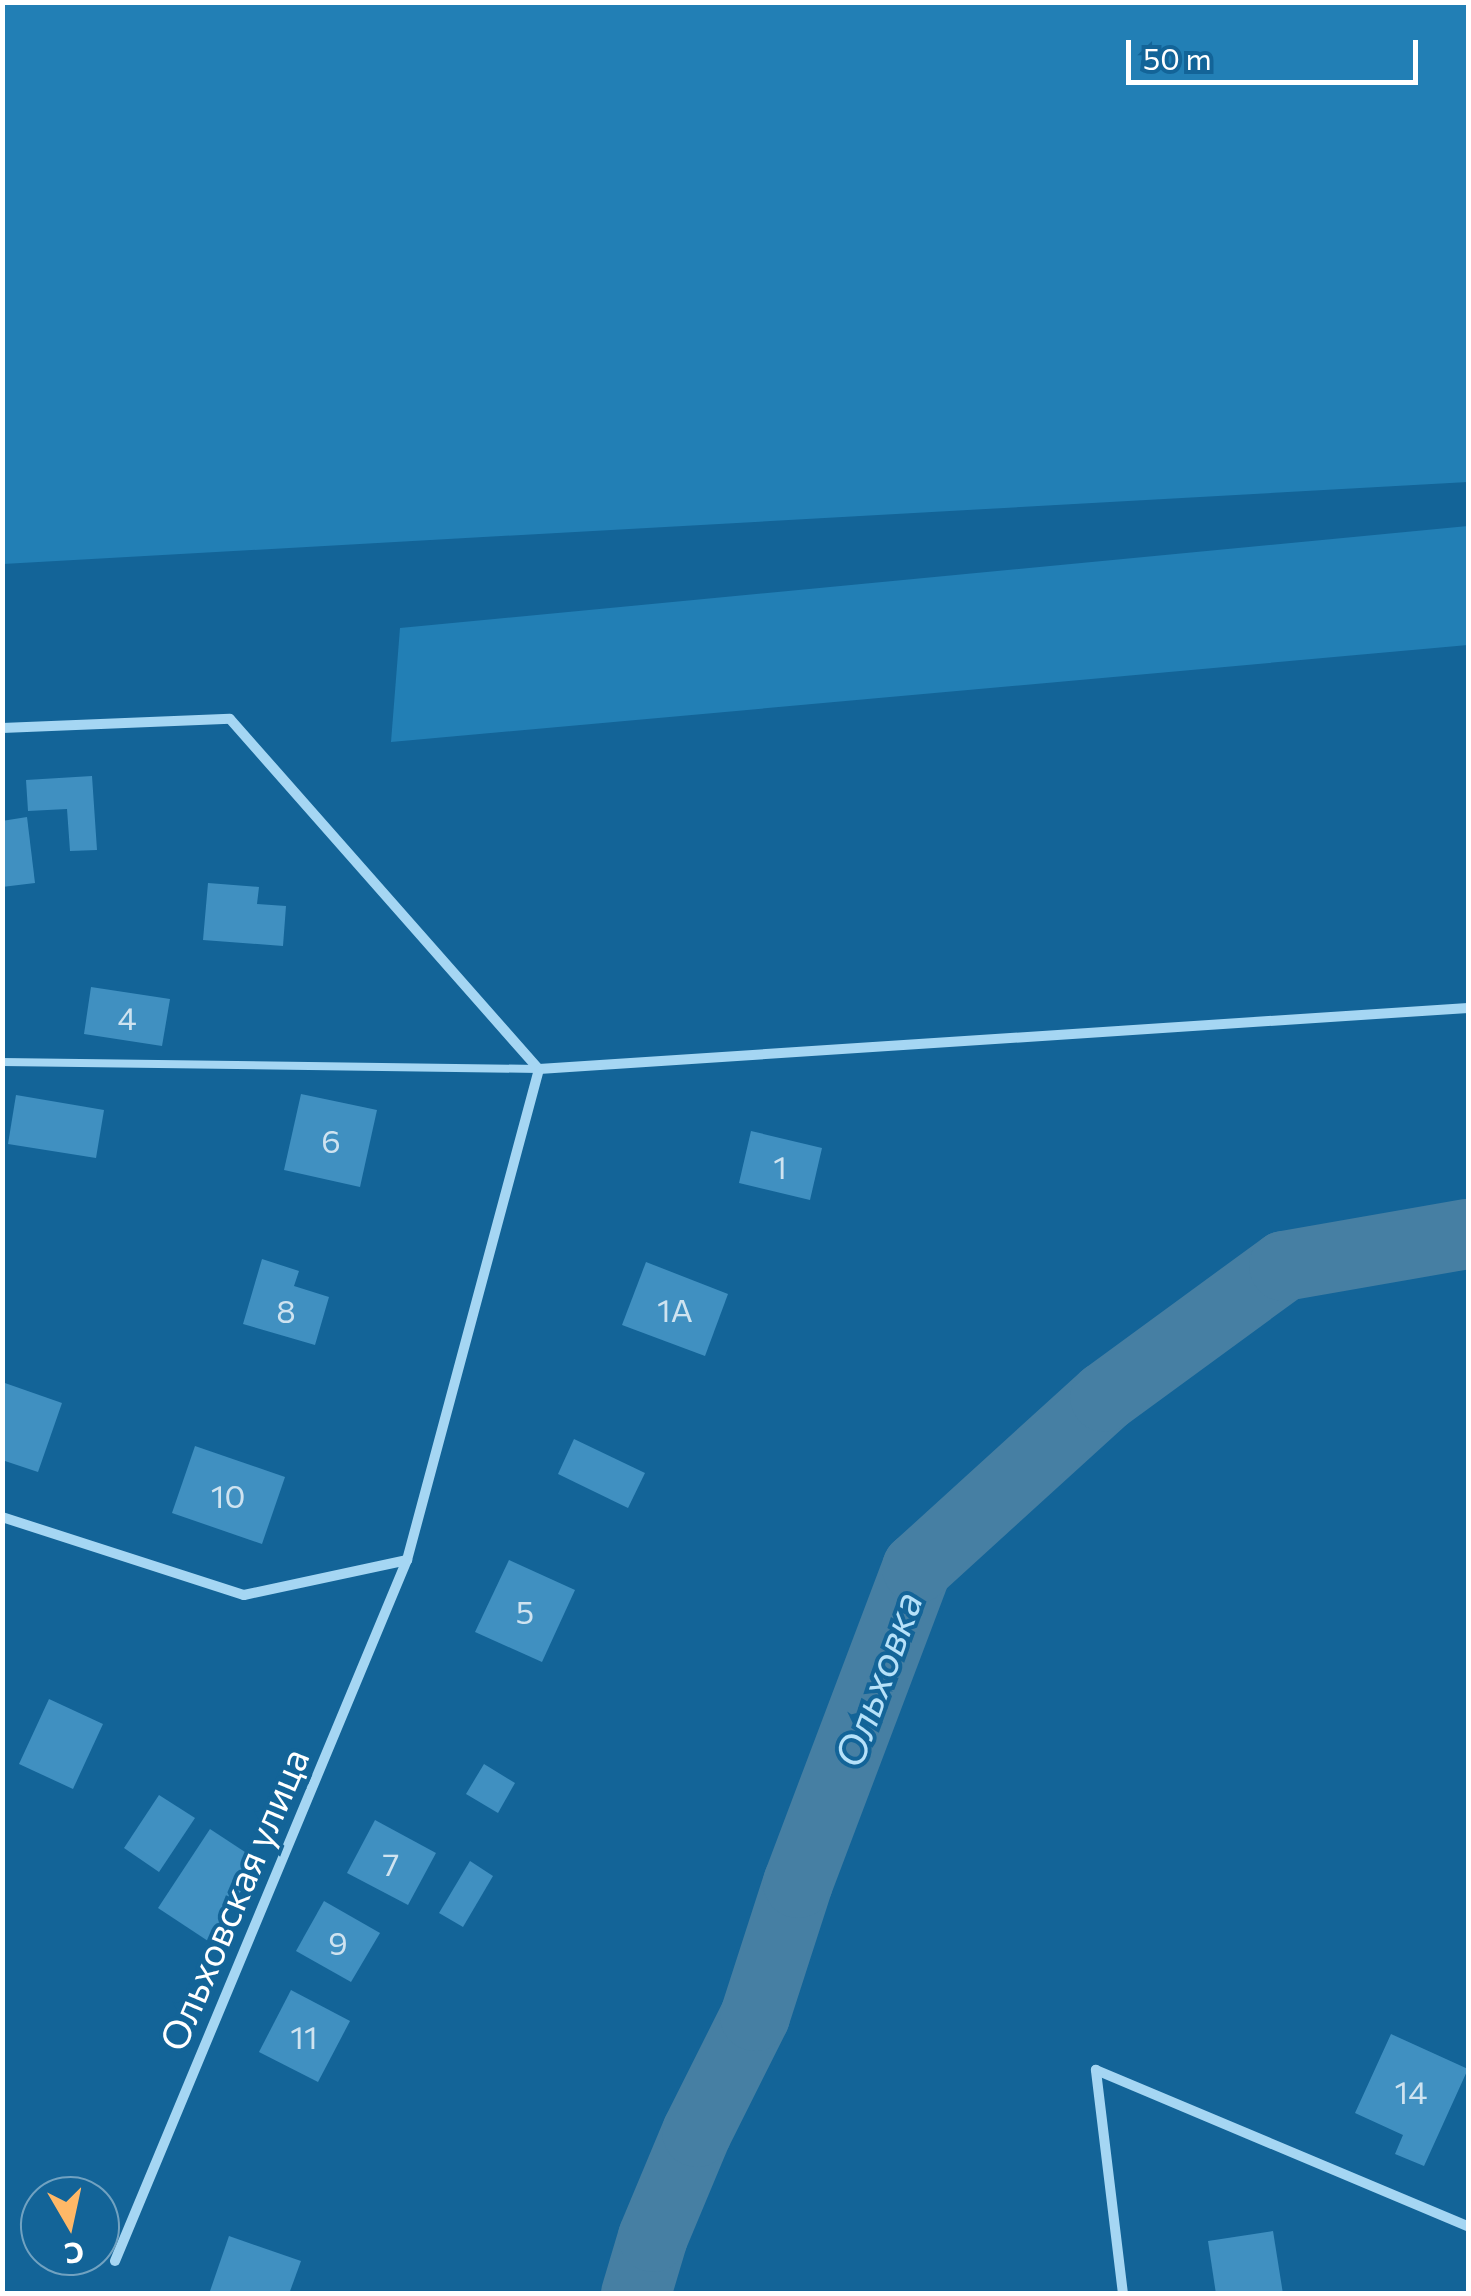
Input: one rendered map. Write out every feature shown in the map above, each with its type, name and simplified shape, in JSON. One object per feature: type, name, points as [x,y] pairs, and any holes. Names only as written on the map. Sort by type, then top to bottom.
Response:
[{"type":"street","points":[[2,728],[230,719],[539,1069],[1468,1008]]},
{"type":"street","name":"Ольховская улица","points":[[120,2249],[407,1560],[539,1069]]},
{"type":"street","points":[[2,1517],[244,1595],[407,1560]]},
{"type":"street","points":[[1123,2294],[1096,2070],[1468,2226]]},
{"type":"lane","points":[[2,1062],[539,1069]]},
{"type":"shaded area","points":[[3,2],[1468,3],[1468,482],[3,564]]},
{"type":"shaded area","points":[[1468,526],[1468,645],[391,742],[400,628]]},
{"type":"building","points":[[92,776],[97,850],[70,851],[67,809],[28,811],[26,780]]},
{"type":"building","points":[[27,817],[35,883],[2,887],[2,821]]},
{"type":"building","points":[[208,883],[259,887],[257,904],[286,906],[283,946],[203,940]]},
{"type":"building","points":[[91,987],[170,999],[162,1046],[84,1034]]},
{"type":"building","points":[[301,1094],[377,1110],[360,1187],[284,1170]]},
{"type":"building","points":[[16,1095],[104,1110],[96,1158],[8,1144]]},
{"type":"building","points":[[751,1131],[822,1148],[810,1200],[739,1183]]},
{"type":"building","points":[[262,1259],[299,1271],[294,1286],[329,1297],[315,1345],[243,1324]]},
{"type":"building","points":[[646,1262],[728,1294],[705,1356],[622,1325]]},
{"type":"building","points":[[2,1382],[62,1403],[38,1472],[2,1460]]},
{"type":"building","points":[[574,1439],[645,1473],[628,1508],[558,1474]]},
{"type":"building","points":[[195,1446],[285,1477],[262,1544],[172,1513]]},
{"type":"building","points":[[509,1560],[575,1590],[542,1662],[475,1632]]},
{"type":"building","points":[[49,1699],[103,1724],[73,1789],[19,1764]]},
{"type":"building","points":[[484,1764],[515,1783],[498,1813],[466,1794]]},
{"type":"building","points":[[159,1795],[195,1818],[159,1872],[124,1848]]},
{"type":"building","points":[[375,1820],[436,1853],[408,1905],[347,1873]]},
{"type":"building","points":[[210,1829],[260,1862],[208,1941],[158,1908]]},
{"type":"building","points":[[470,1861],[493,1876],[463,1927],[439,1913]]},
{"type":"building","points":[[324,1901],[380,1933],[351,1982],[296,1951]]},
{"type":"building","points":[[291,1990],[350,2021],[318,2082],[259,2052]]},
{"type":"building","points":[[1391,2034],[1468,2069],[1424,2166],[1395,2154],[1403,2135],[1355,2113]]},
{"type":"building","points":[[1273,2231],[1283,2294],[1216,2294],[1208,2241]]},
{"type":"building","points":[[229,2236],[301,2261],[289,2294],[209,2294]]},
{"type":"waterway","name":"Ольховка","points":[[636,2294],[653,2237],[697,2132],[755,2016],[798,1883],[917,1568],[1105,1397],[1284,1266],[1468,1234]]}]
